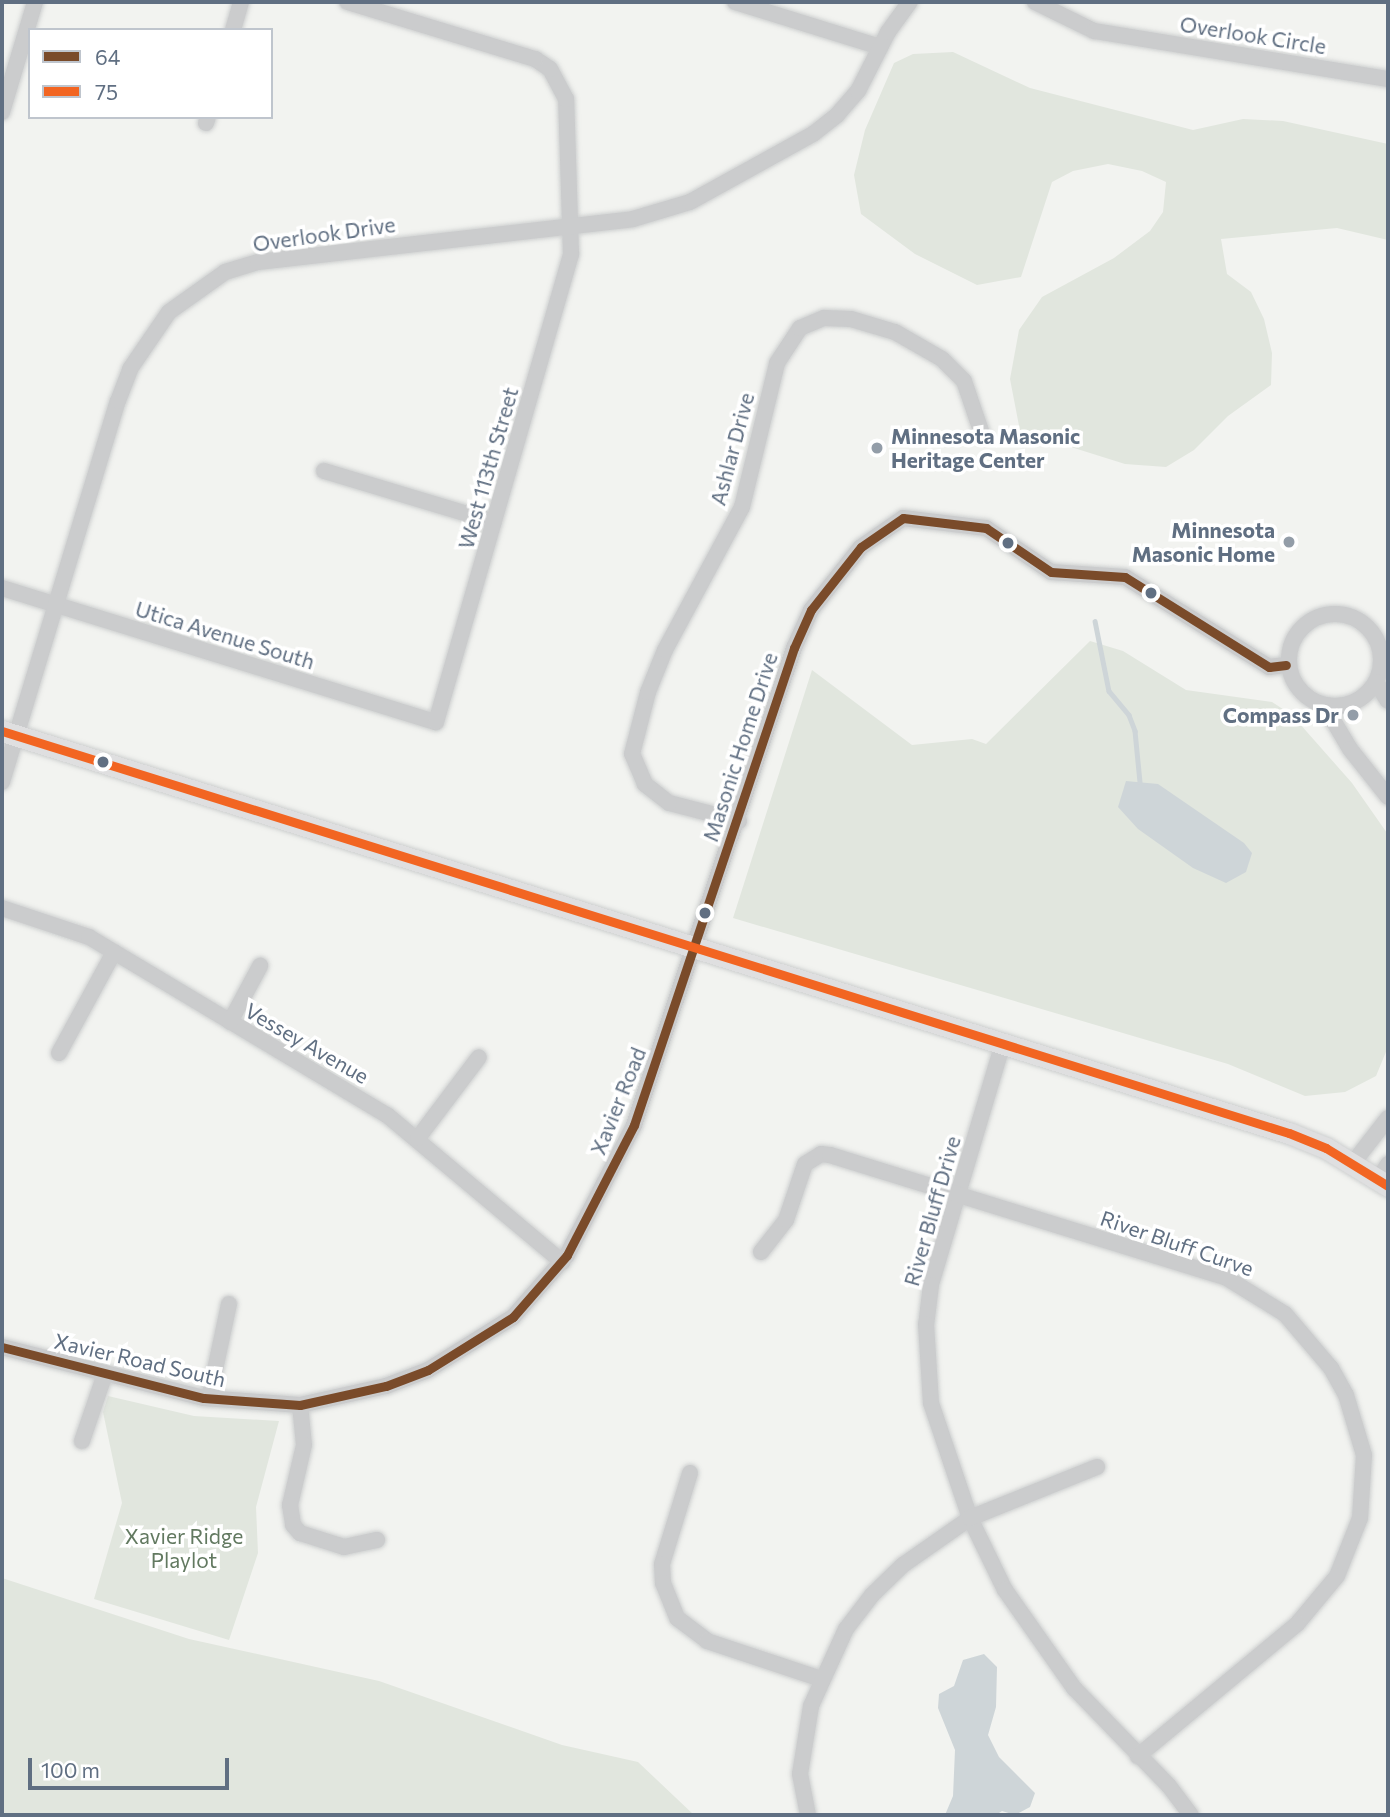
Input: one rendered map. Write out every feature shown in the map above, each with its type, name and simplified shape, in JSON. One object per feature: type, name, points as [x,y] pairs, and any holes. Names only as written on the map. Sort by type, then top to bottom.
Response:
[{"type":"street","points":[[2,112],[35,2]]},
{"type":"street","points":[[234,28],[241,2]]},
{"type":"street","name":"West 113th Street","points":[[347,2],[535,59],[550,69],[566,99],[573,226],[571,254],[436,722]]},
{"type":"street","points":[[735,2],[880,47]]},
{"type":"street","name":"Overlook Drive","points":[[2,782],[9,734],[57,605],[130,369],[169,312],[196,290],[225,272],[292,256],[573,226],[662,212],[741,176],[813,134],[837,115],[858,90],[880,47],[910,2]]},
{"type":"street","name":"Overlook Circle","points":[[1035,2],[1094,31],[1388,79]]},
{"type":"street","name":"Ashlar Drive","points":[[739,821],[669,803],[645,785],[632,754],[648,692],[665,650],[742,507],[777,363],[800,328],[824,318],[851,319],[895,332],[942,359],[964,381],[982,434]]},
{"type":"street","points":[[324,471],[494,522]]},
{"type":"street","name":"Masonic Home Drive","points":[[694,946],[739,821],[785,674],[811,610],[861,547],[903,518],[986,528],[1051,572],[1125,577],[1269,667],[1286,665]]},
{"type":"street","name":"Utica Avenue South","points":[[2,588],[436,722]]},
{"type":"street","points":[[1327,615],[1350,616],[1376,638],[1381,658],[1376,682],[1362,698],[1342,706],[1324,705],[1305,695],[1286,665],[1296,637],[1311,621],[1327,615]]},
{"type":"street","points":[[1376,682],[1388,701]]},
{"type":"street","points":[[1324,705],[1350,749],[1388,797]]},
{"type":"street","points":[[9,734],[1289,1133],[1385,1176]]},
{"type":"street","name":"Vessey Avenue","points":[[2,908],[89,937],[387,1115],[418,1138],[562,1262]]},
{"type":"street","name":"Xavier Road","points":[[562,1262],[634,1125],[694,946]]},
{"type":"street","points":[[59,1053],[114,953]]},
{"type":"street","points":[[230,1022],[260,966]]},
{"type":"street","name":"River Bluff Drive","points":[[1003,1043],[931,1285],[926,1364],[941,1442],[970,1518],[1005,1590],[1037,1640],[1073,1688],[1191,1815]]},
{"type":"street","points":[[418,1138],[479,1057]]},
{"type":"street","points":[[1353,1163],[1388,1118]]},
{"type":"street","name":"River Bluff Curve","points":[[761,1252],[786,1220],[805,1164],[821,1154],[1191,1265],[1257,1293],[1285,1314],[1331,1368],[1357,1425],[1364,1455],[1362,1497],[1350,1548],[1338,1576],[1297,1624],[1138,1756]]},
{"type":"street","name":"Xavier Road South","points":[[2,1347],[209,1398],[300,1405],[386,1386],[428,1370],[513,1317],[562,1262]]},
{"type":"street","points":[[209,1398],[229,1304]]},
{"type":"street","points":[[82,1441],[104,1374]]},
{"type":"street","points":[[300,1405],[304,1446],[290,1505],[293,1525],[300,1533],[344,1547],[377,1541]]},
{"type":"street","points":[[808,1815],[800,1774],[803,1748],[821,1679],[846,1629],[872,1595],[902,1565],[970,1518],[1097,1467]]},
{"type":"street","points":[[690,1473],[663,1564],[663,1583],[677,1618],[707,1641],[821,1679]]},
{"type":"green space","points":[[953,52],[1030,88],[1193,130],[1243,119],[1283,121],[1388,144],[1388,240],[1337,228],[1221,239],[1227,274],[1251,292],[1264,319],[1272,353],[1271,385],[1228,416],[1194,450],[1166,467],[1125,464],[1020,431],[1010,379],[1019,330],[1042,297],[1114,258],[1150,231],[1163,212],[1166,182],[1142,171],[1108,164],[1073,171],[1052,182],[1021,277],[977,285],[915,254],[861,214],[854,175],[865,130],[894,63],[913,54]]},
{"type":"green space","points":[[1090,641],[1123,651],[1186,690],[1272,702],[1292,715],[1352,783],[1387,833],[1388,1047],[1376,1076],[1345,1092],[1305,1096],[1228,1064],[733,918],[812,670],[912,745],[972,739],[986,744]]},
{"type":"green space","name":"Xavier Ridge Playlot","points":[[108,1396],[194,1416],[279,1421],[256,1507],[258,1553],[229,1640],[94,1599],[122,1503],[103,1412]]},
{"type":"green space","points":[[2,1578],[189,1639],[379,1681],[562,1745],[638,1762],[694,1815],[2,1815]]},
{"type":"shaded area","points":[[1126,781],[1158,784],[1244,843],[1252,853],[1246,872],[1226,883],[1193,868],[1138,829],[1118,807]]},
{"type":"shaded area","points":[[984,1654],[997,1667],[996,1707],[988,1735],[999,1757],[1035,1793],[1030,1807],[1015,1815],[1002,1811],[996,1815],[945,1815],[953,1796],[955,1750],[938,1708],[939,1694],[954,1686],[963,1660]]},
{"type":"waterway","points":[[1095,621],[1109,691],[1129,715],[1135,731],[1140,782]]},
{"type":"transit line","name":"64","points":[[2,1347],[204,1398],[300,1405],[386,1386],[428,1370],[513,1317],[567,1255],[634,1125],[794,648],[811,610],[861,547],[903,518],[986,528],[1051,572],[1125,577],[1269,667],[1286,665]]},
{"type":"transit line","name":"75","points":[[2,731],[1289,1133],[1326,1148],[1388,1186]]},
{"type":"place","name":"Minnesota Masonic Heritage Center","points":[[877,448]]},
{"type":"place","name":"Minnesota Masonic Home","points":[[1289,542]]},
{"type":"place","name":"Compass Dr","points":[[1353,715]]}]
